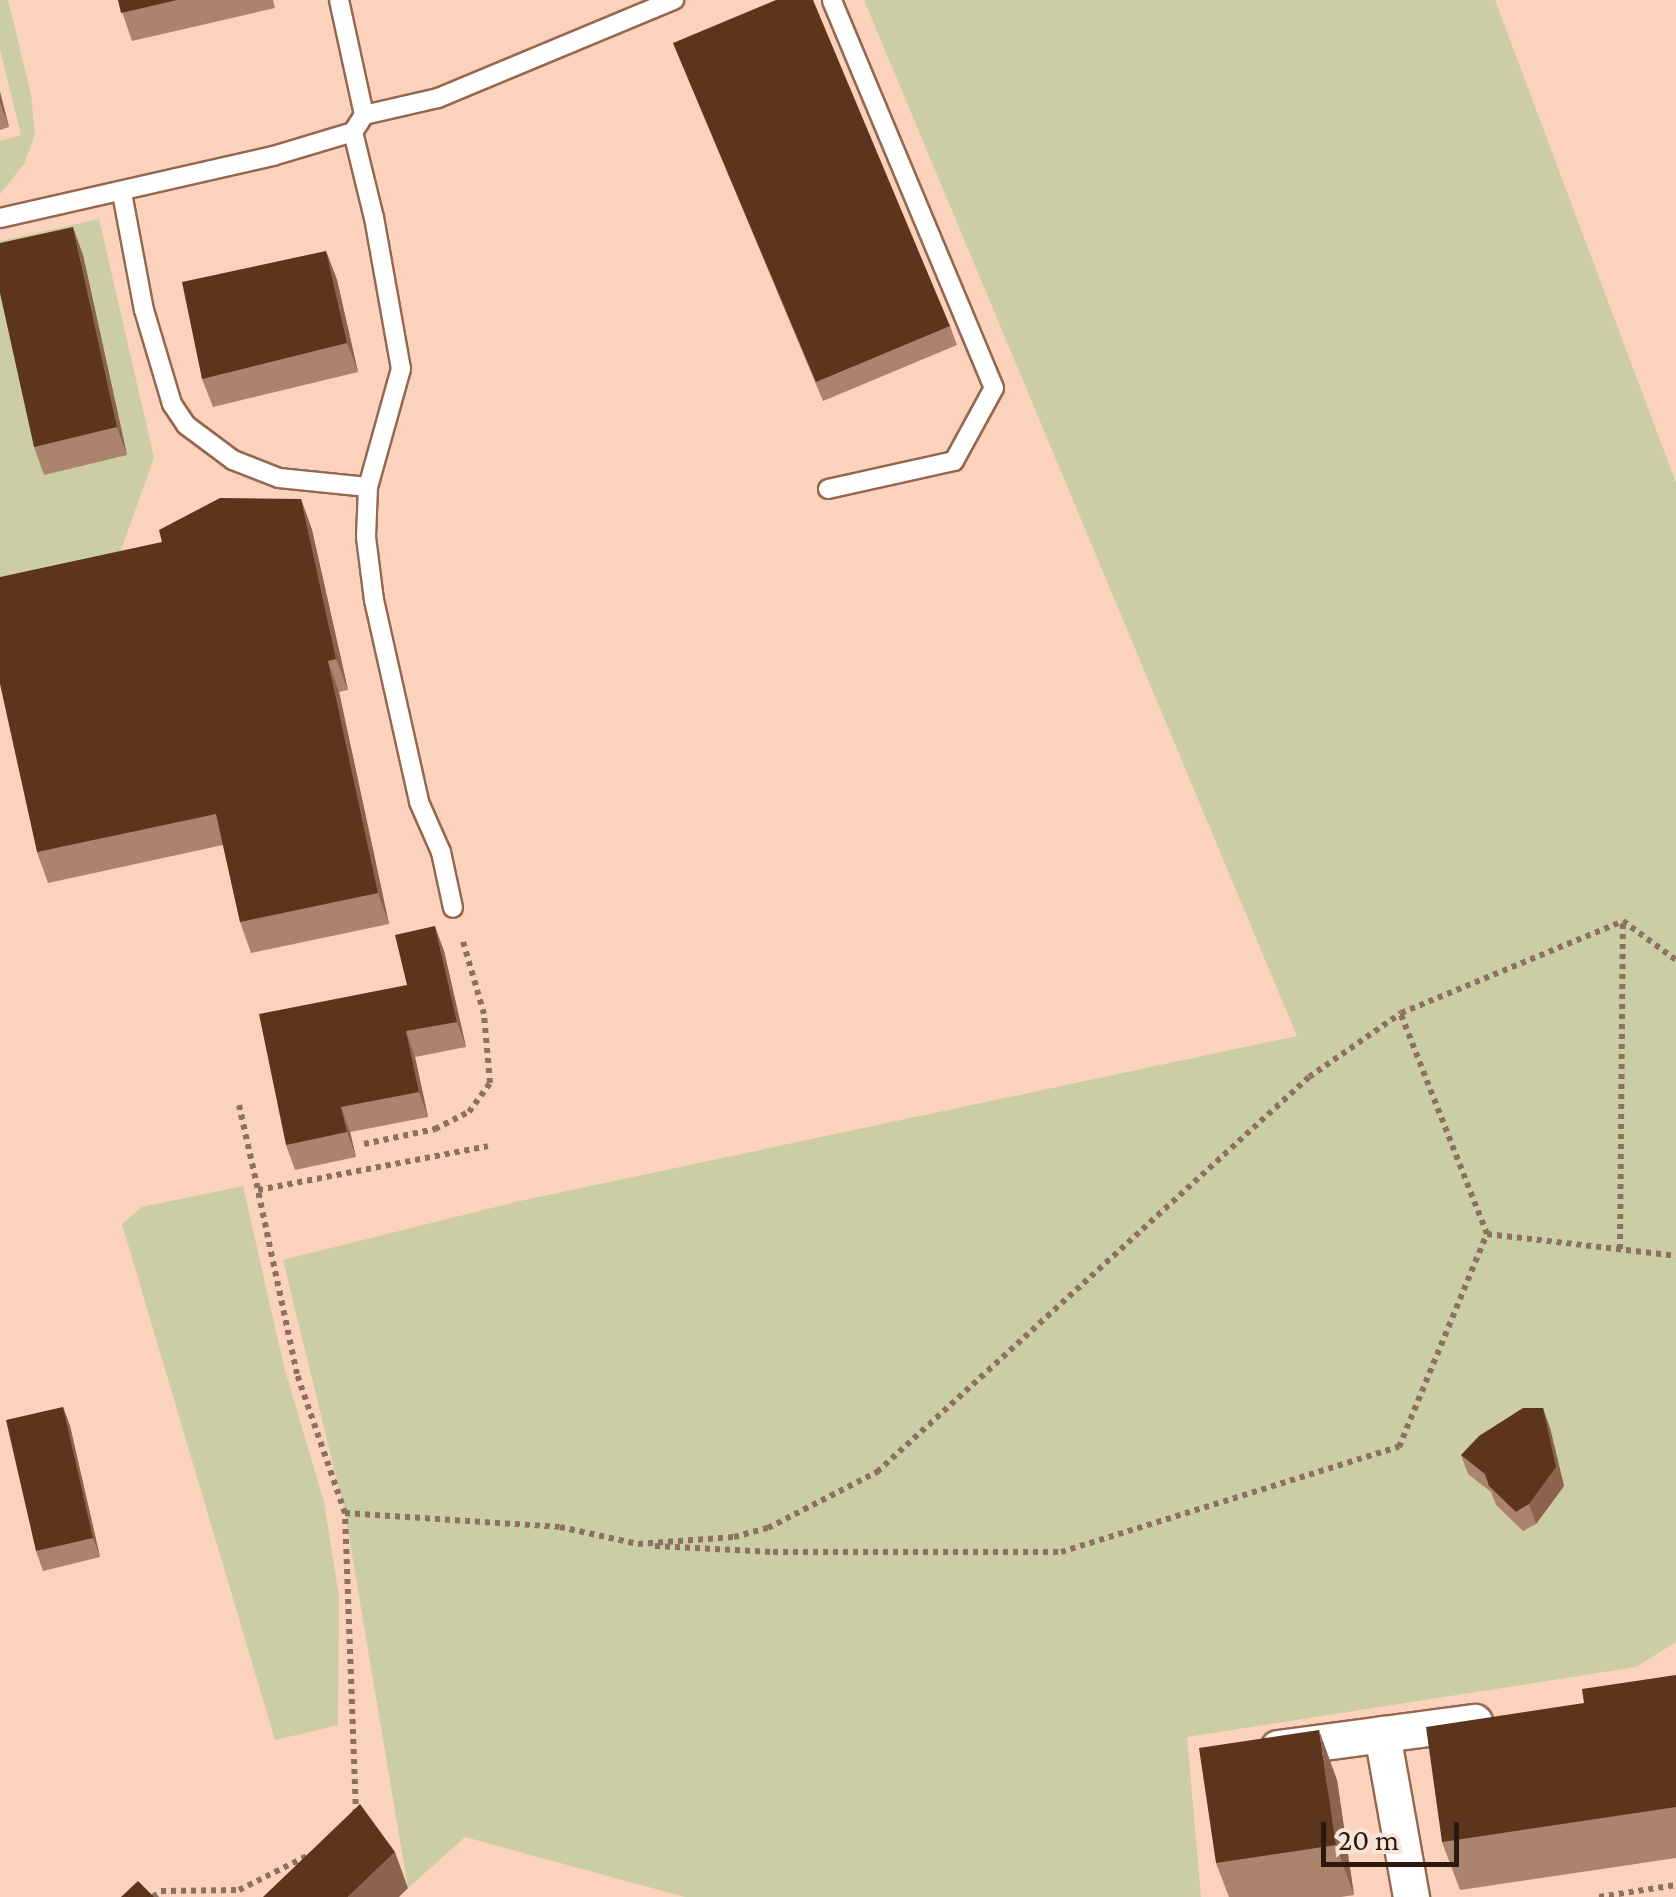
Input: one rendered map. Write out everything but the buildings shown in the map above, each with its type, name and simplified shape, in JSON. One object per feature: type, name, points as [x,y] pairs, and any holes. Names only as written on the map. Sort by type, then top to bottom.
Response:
[{"type":"street","points":[[1250,1752],[1509,1717]]},
{"type":"street","points":[[1382,1734],[1410,1897]]},
{"type":"lane","points":[[340,0],[364,115]]},
{"type":"lane","points":[[0,218],[122,193],[353,132],[364,115],[438,98],[674,0]]},
{"type":"lane","points":[[828,489],[954,461],[994,388],[832,0]]},
{"type":"lane","points":[[353,132],[401,369],[368,488],[366,537],[374,600],[419,802],[441,852],[453,908]]},
{"type":"lane","points":[[122,193],[144,310],[172,404],[186,425],[233,460],[279,478],[368,488]]},
{"type":"path","points":[[364,1144],[435,1129],[469,1112],[490,1083],[484,1014],[453,908]]},
{"type":"path","points":[[1622,921],[1676,960]]},
{"type":"path","points":[[638,1544],[734,1537],[768,1528],[877,1472],[1309,1078],[1401,1014],[1622,921]]},
{"type":"path","points":[[1620,1250],[1622,921]]},
{"type":"path","points":[[344,1513],[560,1526],[638,1544],[774,1552],[1061,1552],[1399,1448],[1487,1234],[1401,1014]]},
{"type":"path","points":[[239,1105],[297,1374],[344,1513],[356,1831]]},
{"type":"path","points":[[258,1190],[488,1146]]},
{"type":"path","points":[[1487,1234],[1676,1256]]},
{"type":"path","points":[[153,1897],[161,1891],[239,1890],[323,1848]]},
{"type":"path","points":[[1600,1897],[1676,1885]]},
{"type":"green space","points":[[0,0],[8,0],[31,94],[35,135],[24,164],[0,194],[0,141],[21,135],[0,49]]},
{"type":"green space","points":[[864,0],[1495,0],[1676,483],[1676,1642],[1636,1667],[1187,1737],[1201,1897],[685,1897],[465,1837],[408,1888],[345,1513],[283,1260],[520,1201],[1297,1036]]},
{"type":"green space","points":[[99,219],[154,458],[111,578],[0,601],[0,241]]},
{"type":"green space","points":[[243,1186],[284,1367],[324,1502],[339,1597],[338,1725],[275,1740],[122,1224],[142,1207]]}]
